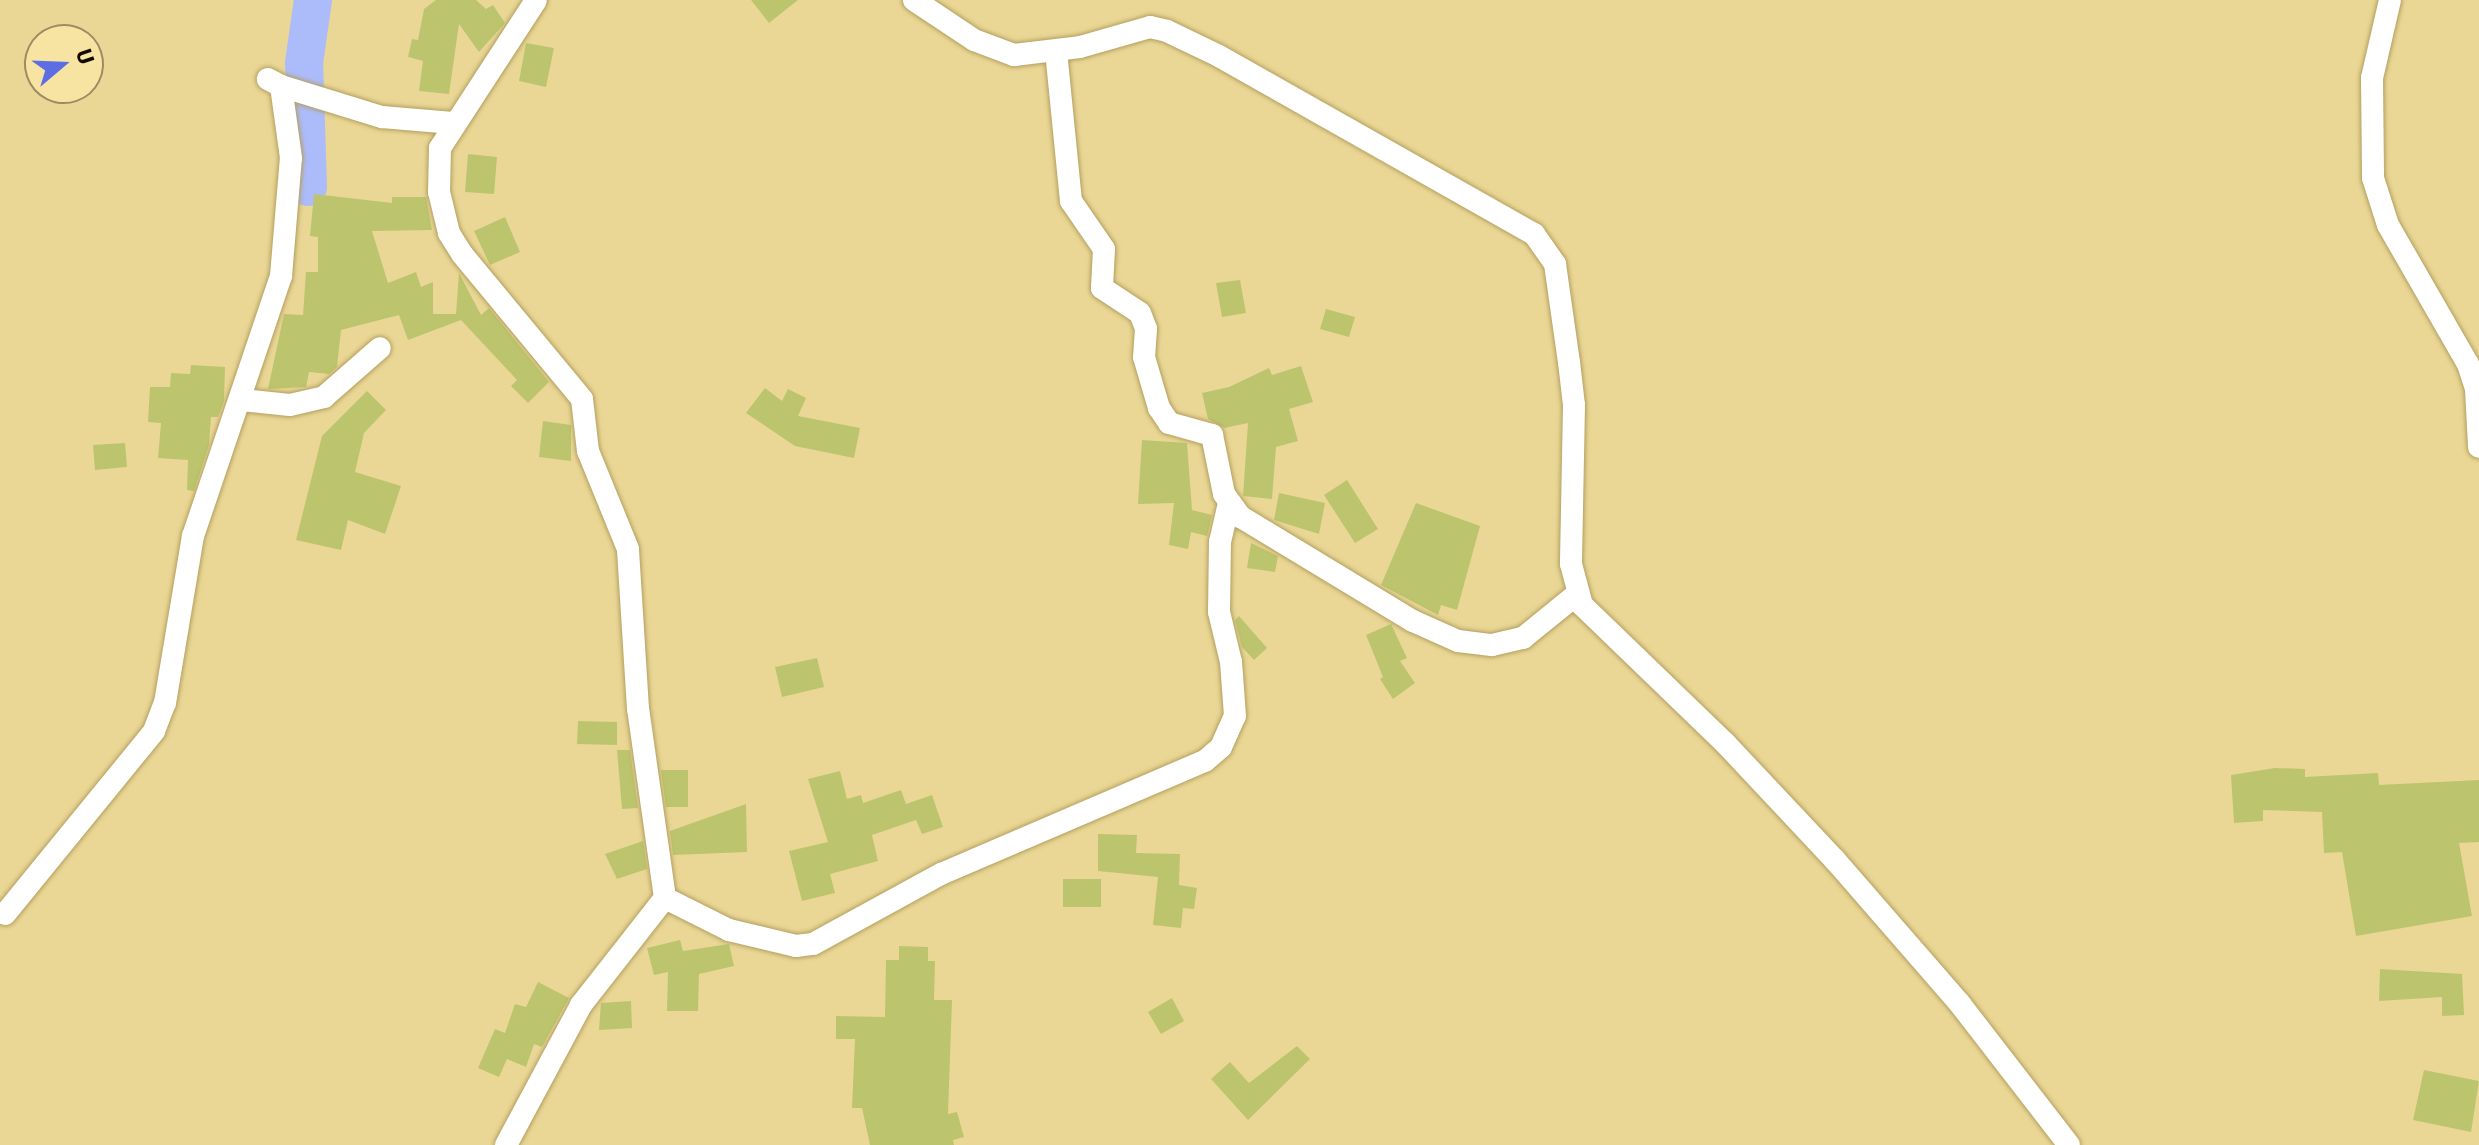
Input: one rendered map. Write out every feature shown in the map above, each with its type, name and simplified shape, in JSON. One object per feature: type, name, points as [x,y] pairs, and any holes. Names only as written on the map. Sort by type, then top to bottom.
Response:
[{"type":"street","points":[[506,1145],[581,1005],[665,898],[638,709],[628,549],[588,451],[582,399],[485,284],[449,233],[437,170],[440,148],[453,123],[536,0]]},
{"type":"street","points":[[914,0],[974,40],[1003,52],[1056,51],[1150,27],[1167,31],[1219,56],[1534,234],[1555,264],[1569,362],[1574,405],[1570,538],[1576,595],[1590,615],[1725,743],[1835,860],[1960,1004],[2069,1145]]},
{"type":"street","points":[[2390,0],[2372,78],[2373,178],[2388,225],[2468,364],[2476,389],[2479,447]]},
{"type":"street","points":[[665,898],[729,930],[796,946],[813,944],[941,874],[1205,761],[1221,747],[1235,716],[1231,662],[1219,612],[1220,542],[1229,504],[1212,435],[1169,423],[1159,408],[1144,357],[1146,329],[1140,313],[1102,288],[1104,249],[1071,201],[1056,51]]},
{"type":"street","points":[[5,914],[154,731],[170,678],[180,591],[193,536],[253,403],[281,276],[288,231],[291,158],[287,88],[382,117],[453,123]]},
{"type":"street","points":[[253,403],[324,397],[380,348]]},
{"type":"street","points":[[1229,504],[1258,530],[1413,621],[1458,641],[1492,645],[1523,638],[1576,595]]},
{"type":"building","points":[[436,0],[476,0],[486,9],[493,5],[505,23],[479,52],[459,24],[449,94],[419,91],[423,61],[408,57],[412,39],[418,40],[424,9]]},
{"type":"building","points":[[751,0],[798,0],[769,23]]},
{"type":"building","points":[[526,43],[554,48],[546,87],[519,81]]},
{"type":"building","points":[[468,154],[497,157],[494,194],[465,192]]},
{"type":"building","points":[[314,194],[392,203],[392,197],[426,197],[432,230],[372,231],[388,283],[416,272],[421,287],[433,282],[433,314],[456,314],[459,273],[481,315],[489,308],[549,382],[528,403],[511,386],[517,380],[461,320],[408,340],[399,315],[341,330],[337,367],[329,374],[309,372],[306,387],[268,389],[284,314],[303,315],[306,272],[318,272],[318,237],[310,236]]},
{"type":"building","points":[[505,217],[520,252],[490,265],[474,231]]},
{"type":"building","points":[[1240,280],[1246,313],[1222,317],[1216,283]]},
{"type":"building","points":[[1326,309],[1355,317],[1349,337],[1320,329]]},
{"type":"building","points":[[191,365],[225,367],[224,401],[218,417],[211,417],[209,445],[194,491],[187,490],[188,460],[158,458],[161,423],[148,422],[150,387],[170,387],[171,373],[190,374]]},
{"type":"building","points":[[1301,366],[1313,402],[1289,409],[1298,441],[1276,447],[1272,499],[1243,496],[1248,423],[1224,428],[1208,419],[1202,393],[1229,387],[1269,368],[1272,375]]},
{"type":"building","points":[[765,388],[782,401],[788,389],[806,398],[798,416],[860,428],[854,458],[795,446],[746,413]]},
{"type":"building","points":[[367,391],[386,410],[364,433],[355,472],[401,486],[385,534],[348,520],[341,550],[296,540],[322,436]]},
{"type":"building","points":[[543,421],[571,425],[571,461],[539,457]]},
{"type":"building","points":[[1142,440],[1187,443],[1192,510],[1212,515],[1207,536],[1191,532],[1188,549],[1169,545],[1174,503],[1138,504]]},
{"type":"building","points":[[125,443],[127,467],[95,470],[93,445]]},
{"type":"building","points":[[1347,480],[1378,529],[1355,543],[1324,495]]},
{"type":"building","points":[[1279,493],[1325,503],[1319,534],[1274,520]]},
{"type":"building","points":[[1416,503],[1480,526],[1457,610],[1441,605],[1438,615],[1381,585]]},
{"type":"building","points":[[1251,543],[1278,556],[1275,572],[1247,568]]},
{"type":"building","points":[[1239,616],[1267,648],[1254,660],[1242,647],[1235,620]]},
{"type":"building","points":[[1391,624],[1407,658],[1400,661],[1415,683],[1393,699],[1380,679],[1383,677],[1366,635]]},
{"type":"building","points":[[817,658],[824,687],[782,697],[775,667]]},
{"type":"building","points":[[578,721],[617,722],[617,745],[577,744]]},
{"type":"building","points":[[617,750],[630,750],[638,808],[622,809]]},
{"type":"building","points":[[2275,768],[2305,769],[2305,777],[2378,773],[2379,785],[2479,780],[2479,842],[2459,843],[2472,916],[2356,936],[2342,852],[2324,853],[2322,812],[2263,810],[2263,821],[2234,823],[2231,775]]},
{"type":"building","points":[[661,770],[688,770],[688,807],[666,807]]},
{"type":"building","points":[[840,771],[847,799],[861,795],[863,803],[901,790],[906,804],[932,795],[943,827],[922,834],[916,820],[872,835],[878,861],[830,874],[835,893],[802,901],[789,851],[828,842],[808,779]]},
{"type":"building","points":[[746,804],[747,852],[673,855],[670,831]]},
{"type":"building","points":[[1098,834],[1137,835],[1136,853],[1180,854],[1179,885],[1197,888],[1194,909],[1183,908],[1181,928],[1153,925],[1158,877],[1098,871]]},
{"type":"building","points":[[643,841],[647,869],[617,879],[605,854]]},
{"type":"building","points":[[1063,879],[1101,879],[1101,907],[1063,907]]},
{"type":"building","points":[[680,940],[683,951],[729,944],[734,966],[699,974],[698,1011],[667,1011],[668,972],[654,975],[647,948]]},
{"type":"building","points":[[899,946],[928,947],[928,961],[935,961],[934,1000],[952,1000],[948,1114],[957,1112],[964,1137],[953,1140],[954,1145],[870,1145],[862,1108],[852,1108],[855,1039],[836,1039],[836,1016],[885,1017],[886,960],[899,960]]},
{"type":"building","points":[[2380,969],[2462,974],[2464,1015],[2442,1016],[2442,997],[2379,1001]]},
{"type":"building","points":[[538,982],[569,998],[542,1047],[534,1044],[526,1067],[507,1059],[499,1077],[478,1068],[495,1029],[505,1033],[515,1004],[526,1007]]},
{"type":"building","points":[[1172,998],[1184,1021],[1161,1034],[1148,1012]]},
{"type":"building","points":[[631,1001],[632,1028],[599,1030],[601,1003]]},
{"type":"building","points":[[1297,1046],[1310,1059],[1248,1120],[1211,1079],[1230,1062],[1249,1083]]},
{"type":"building","points":[[2424,1070],[2479,1081],[2471,1132],[2413,1120]]},
{"type":"waterway","points":[[308,187],[304,63],[313,0]]}]
